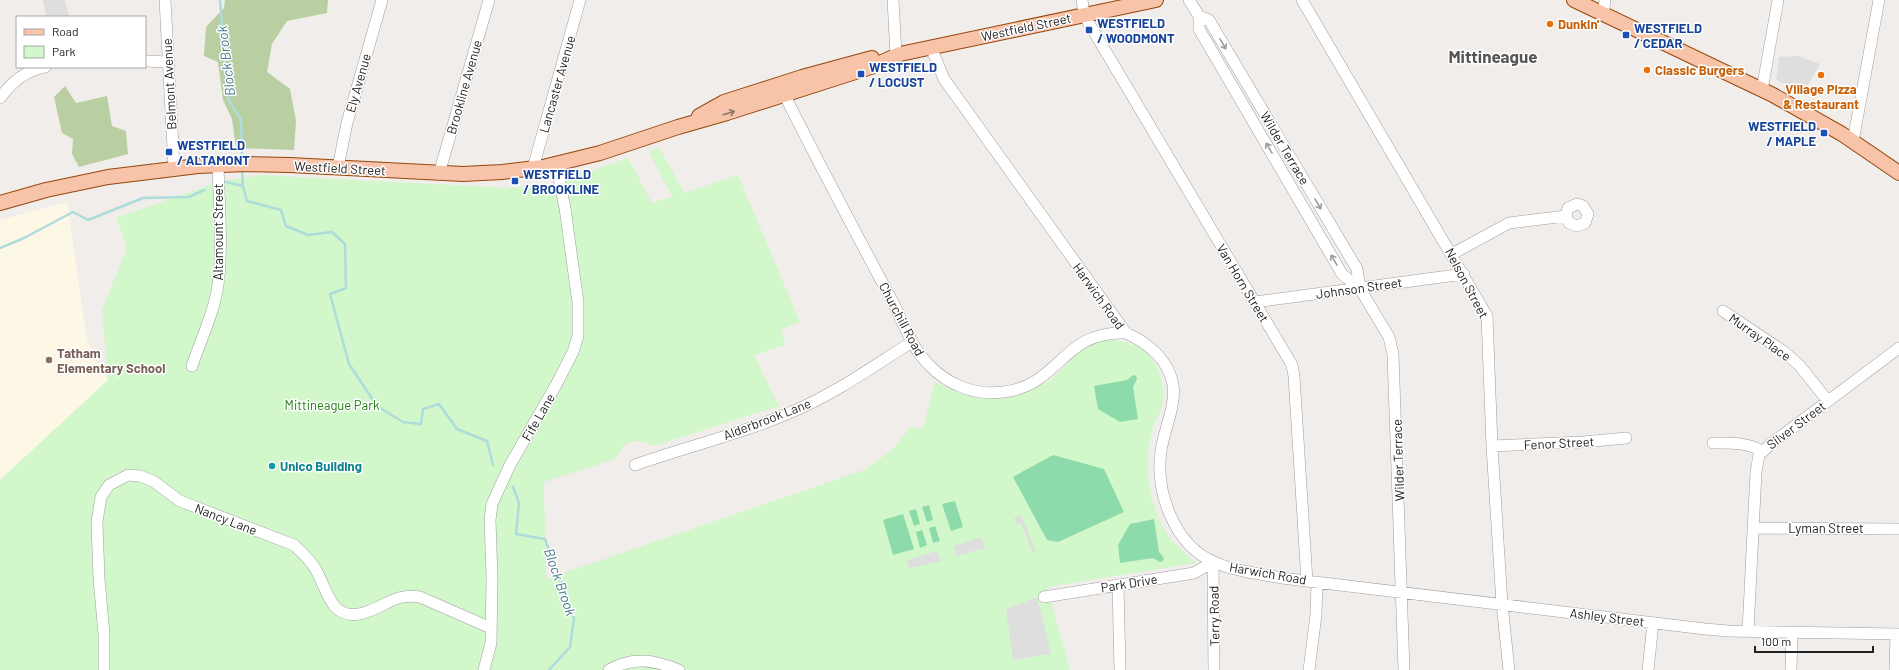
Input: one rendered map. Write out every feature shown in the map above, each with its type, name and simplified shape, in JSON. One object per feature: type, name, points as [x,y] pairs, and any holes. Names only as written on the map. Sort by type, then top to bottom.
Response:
[{"type":"main road","name":"Westfield Street","points":[[0,203],[76,183],[174,167],[242,164],[338,167],[439,174],[483,174],[556,164],[600,153],[678,127],[724,102],[781,90],[871,67],[896,55],[1156,0]]},
{"type":"main road","points":[[1575,1],[1762,90],[1853,141],[1899,173]]},
{"type":"street","name":"Belmont Avenue","points":[[165,0],[174,167]]},
{"type":"street","name":"Ely Avenue","points":[[338,167],[347,123],[382,0]]},
{"type":"street","name":"Brookline Avenue","points":[[439,174],[488,0]]},
{"type":"street","name":"Lancaster Avenue","points":[[533,168],[580,0]]},
{"type":"street","points":[[893,0],[896,55]]},
{"type":"street","points":[[1082,0],[1084,15]]},
{"type":"street","name":"Wilder Terrace","points":[[1189,0],[1199,16],[1199,29],[1342,274],[1360,289],[1389,337],[1393,354],[1404,670]]},
{"type":"street","name":"Nelson Street","points":[[1302,0],[1488,316],[1492,446],[1502,604],[1509,670]]},
{"type":"street","points":[[1603,15],[1605,0]]},
{"type":"street","points":[[1762,90],[1778,0]]},
{"type":"street","points":[[1853,141],[1879,0]]},
{"type":"street","name":"Van Horn Street","points":[[1084,15],[1290,361],[1294,372],[1316,615],[1309,670]]},
{"type":"street","name":"Wilder Terrace","points":[[1199,16],[1209,20],[1357,268],[1360,289]]},
{"type":"street","name":"Harwich Road","points":[[931,47],[944,79],[1126,333],[1139,339],[1152,350],[1162,360],[1170,375],[1173,394],[1160,460],[1163,495],[1171,516],[1185,539],[1213,562],[1265,575],[1312,581]]},
{"type":"street","points":[[146,61],[168,62]]},
{"type":"street","points":[[0,98],[25,74],[42,68]]},
{"type":"street","name":"Churchill Road","points":[[781,90],[899,314],[912,342],[924,360],[941,375],[965,389],[989,393],[1008,392],[1032,384],[1046,374],[1065,355],[1087,339],[1100,334],[1126,333]]},
{"type":"street","points":[[1244,106],[1257,100]]},
{"type":"street","name":"Fife Lane","points":[[484,670],[491,643],[492,577],[490,520],[492,504],[510,465],[533,427],[569,359],[578,336],[578,303],[565,208],[556,164]]},
{"type":"street","name":"Altamount Street","points":[[192,366],[212,316],[218,284],[220,248],[218,165]]},
{"type":"street","points":[[1294,192],[1307,184]]},
{"type":"street","points":[[1452,254],[1509,223],[1566,216]]},
{"type":"street","name":"Johnson Street","points":[[1255,302],[1464,274]]},
{"type":"street","name":"Murray Place","points":[[1723,312],[1783,351],[1799,365],[1828,401]]},
{"type":"street","name":"Alderbrook Lane","points":[[635,465],[757,425],[797,410],[853,379],[912,342]]},
{"type":"street","name":"Silver Street","points":[[1748,632],[1757,462],[1762,451],[1899,348]]},
{"type":"street","name":"Fenor Street","points":[[1492,446],[1583,442],[1626,438]]},
{"type":"street","points":[[1713,443],[1743,444],[1754,446],[1762,451]]},
{"type":"street","name":"Nancy Lane","points":[[104,670],[104,634],[99,578],[97,522],[101,497],[104,491],[109,485],[128,475],[140,476],[153,481],[180,501],[294,545],[306,556],[316,570],[334,606],[346,614],[364,614],[400,596],[410,595],[420,597],[491,628]]},
{"type":"street","name":"Lyman Street","points":[[1754,528],[1899,529]]},
{"type":"street","name":"Park Drive","points":[[1044,597],[1194,573],[1213,562]]},
{"type":"street","name":"Terry Road","points":[[1213,562],[1214,670]]},
{"type":"street","name":"Ashley Street","points":[[1312,581],[1728,631],[1897,634]]},
{"type":"street","points":[[1118,585],[1120,670]]},
{"type":"street","points":[[1648,670],[1653,623]]},
{"type":"street","points":[[1791,670],[1792,632]]},
{"type":"street","points":[[1895,670],[1897,634]]},
{"type":"street","points":[[610,670],[623,664],[638,660],[658,662],[679,670]]},
{"type":"shaded area","points":[[43,0],[65,0],[69,16],[46,16]]},
{"type":"shaded area","points":[[1798,56],[1820,64],[1803,94],[1776,80],[1779,57]]},
{"type":"shaded area","name":"Tatham Elementary School","points":[[67,202],[87,341],[108,380],[0,480],[0,220]]},
{"type":"shaded area","points":[[1021,515],[1036,552],[1033,553],[1021,523],[1017,524],[1014,518]]},
{"type":"shaded area","points":[[981,537],[985,548],[956,556],[954,546]]},
{"type":"shaded area","points":[[937,551],[941,561],[909,568],[907,560]]},
{"type":"shaded area","points":[[1037,597],[1051,654],[1013,660],[1006,609]]},
{"type":"green space","points":[[225,0],[328,0],[327,13],[287,21],[272,44],[267,72],[290,89],[296,121],[294,150],[236,148],[232,119],[223,100],[218,62],[204,56],[206,27],[224,8]]},
{"type":"green space","points":[[65,86],[76,103],[107,96],[112,126],[126,131],[128,154],[79,167],[72,154],[73,139],[62,133],[54,97]]},
{"type":"green space","name":"Mittineague Park","points":[[659,147],[684,193],[738,175],[800,322],[781,329],[786,345],[754,355],[779,406],[654,446],[644,442],[633,441],[623,446],[615,459],[544,482],[546,579],[864,470],[891,451],[910,427],[923,428],[935,382],[951,390],[981,398],[996,399],[1011,397],[1026,393],[1055,376],[1075,354],[1084,348],[1096,342],[1108,340],[1122,341],[1137,347],[1145,352],[1156,365],[1162,382],[1163,403],[1154,425],[1148,450],[1147,470],[1150,491],[1157,515],[1168,536],[1196,563],[1047,587],[1070,670],[0,670],[0,480],[108,380],[102,310],[127,248],[116,218],[218,182],[260,175],[510,188],[550,185],[628,158],[652,203],[672,197],[649,152]]},
{"type":"green space","points":[[1133,375],[1136,376],[1137,379],[1133,387],[1138,419],[1120,422],[1098,409],[1094,386],[1127,380]]},
{"type":"green space","points":[[1053,455],[1104,469],[1124,512],[1058,542],[1047,540],[1013,477]]},
{"type":"green space","points":[[955,501],[963,527],[951,531],[942,504]]},
{"type":"green space","points":[[929,505],[933,520],[927,522],[922,507]]},
{"type":"green space","points":[[916,509],[920,524],[914,526],[909,511]]},
{"type":"green space","points":[[903,514],[914,549],[893,555],[883,520]]},
{"type":"green space","points":[[1154,519],[1159,552],[1164,558],[1163,561],[1160,562],[1153,558],[1120,563],[1118,545],[1130,524]]},
{"type":"green space","points":[[935,526],[940,541],[933,543],[929,528]]},
{"type":"green space","points":[[922,530],[927,545],[920,548],[916,532]]},
{"type":"waterway","name":"Block Brook","points":[[220,0],[228,99],[241,120],[242,159]]},
{"type":"waterway","name":"Block Brook","points":[[242,168],[243,186],[247,201],[281,210],[286,226],[308,235],[332,232],[345,244],[346,288],[330,294],[349,364],[377,406],[403,422],[421,424],[423,409],[439,404],[457,429],[487,441],[493,465]]},
{"type":"waterway","points":[[226,182],[243,186]]},
{"type":"waterway","points":[[0,248],[24,238],[73,212],[88,220],[143,198],[189,197],[204,190]]},
{"type":"waterway","name":"Block Brook","points":[[513,487],[519,503],[516,534],[545,539],[574,618],[570,647],[549,670]]},
{"type":"place","name":"Dunkin'","points":[[1550,24]]},
{"type":"place","name":"WESTFIELD / WOODMONT","points":[[1089,30]]},
{"type":"place","name":"WESTFIELD / CEDAR","points":[[1626,35]]},
{"type":"place","name":"Classic Burgers","points":[[1647,70]]},
{"type":"place","name":"WESTFIELD / LOCUST","points":[[861,74]]},
{"type":"place","name":"Village Pizza & Restaurant","points":[[1821,75]]},
{"type":"place","name":"WESTFIELD / MAPLE","points":[[1824,133]]},
{"type":"place","name":"WESTFIELD / ALTAMONT","points":[[169,152]]},
{"type":"place","name":"WESTFIELD / BROOKLINE","points":[[515,181]]},
{"type":"place","name":"Tatham Elementary School","points":[[49,360]]},
{"type":"place","name":"Unico Building","points":[[272,466]]},
{"type":"district","name":"Mittineague","points":[[1493,57]]}]
